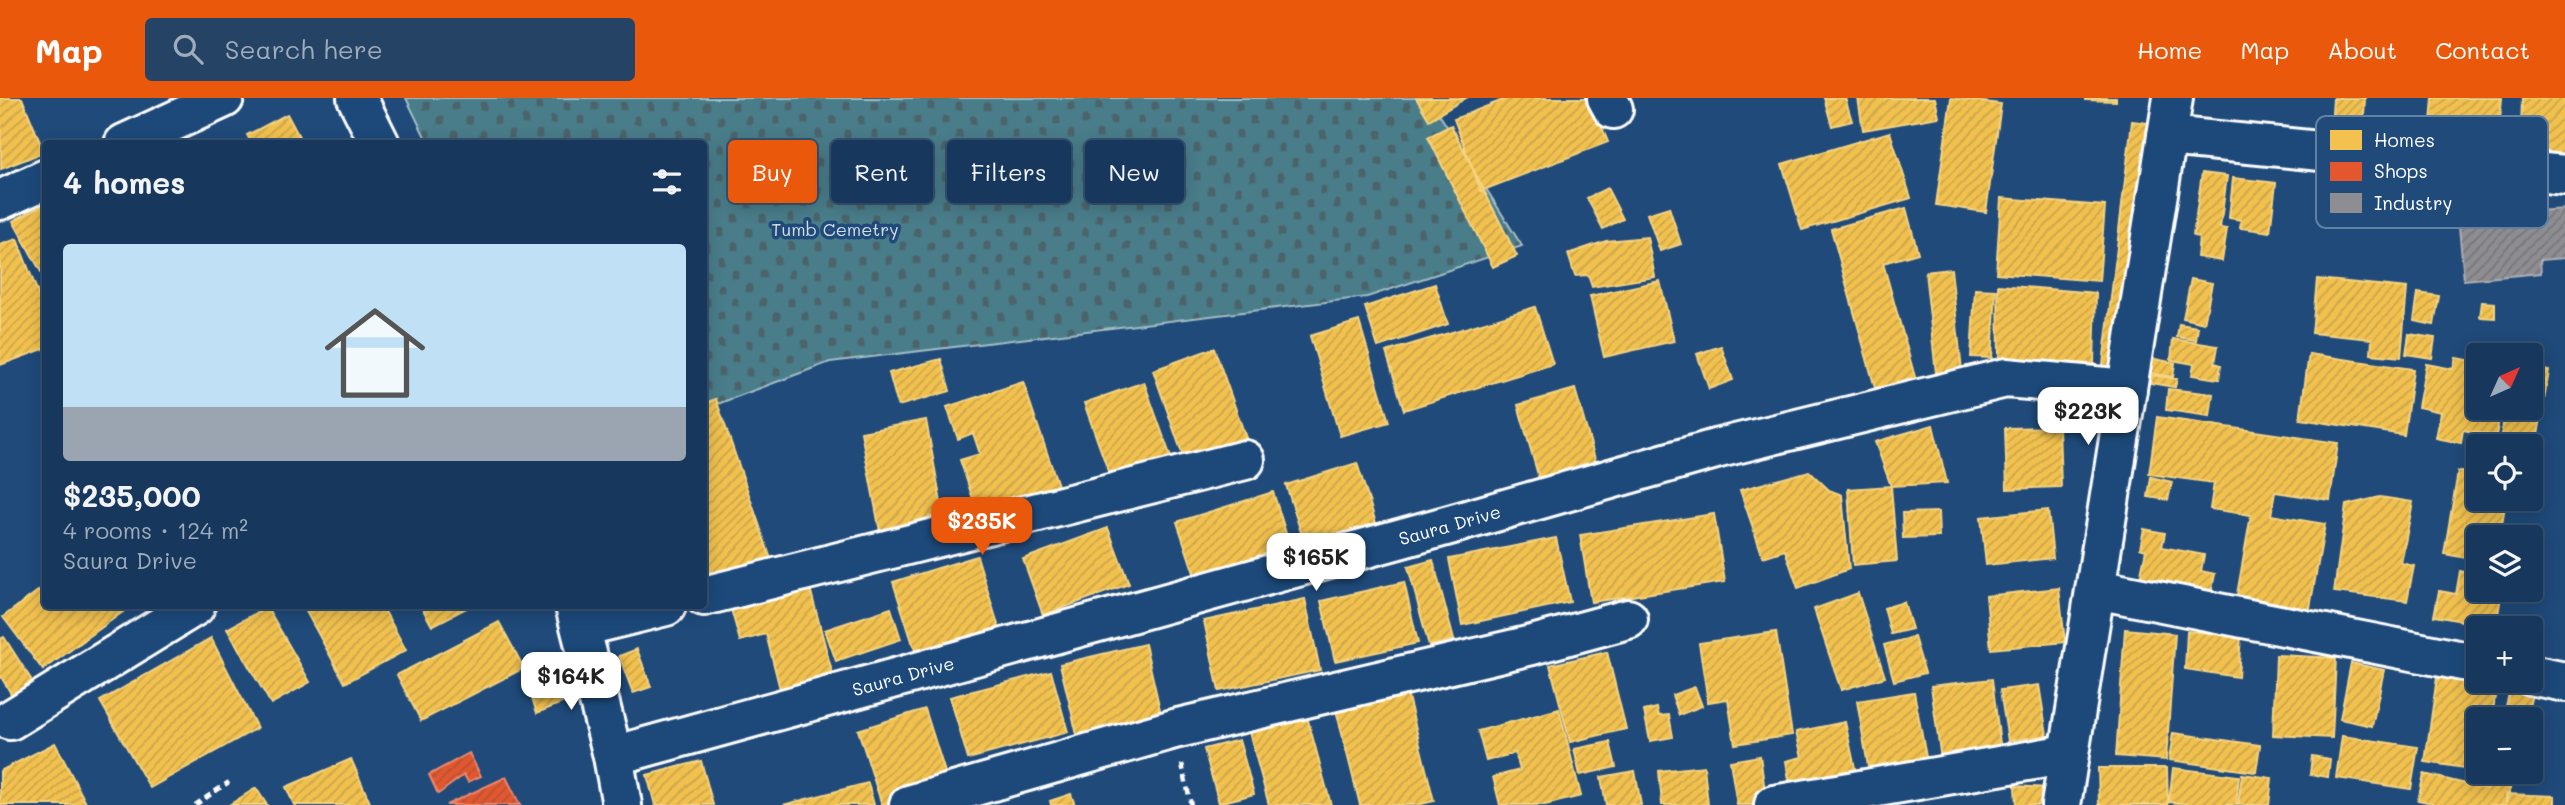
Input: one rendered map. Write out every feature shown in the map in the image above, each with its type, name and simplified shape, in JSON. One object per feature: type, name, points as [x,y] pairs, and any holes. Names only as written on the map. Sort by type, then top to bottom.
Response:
[{"type":"street","points":[[133,140],[224,98]]},
{"type":"street","points":[[357,98],[378,140]]},
{"type":"street","points":[[2061,805],[2173,98]]},
{"type":"street","points":[[2166,136],[2316,151]]},
{"type":"street","points":[[0,200],[42,182]]},
{"type":"street","name":"Saura Drive","points":[[612,756],[1719,448],[2006,378],[2127,389]]},
{"type":"street","points":[[707,595],[1245,460]]},
{"type":"street","points":[[2096,589],[2466,662]]},
{"type":"street","points":[[10,720],[190,609]]},
{"type":"street","points":[[622,805],[578,616],[640,609]]},
{"type":"street","points":[[909,805],[1174,730],[1532,645],[1628,619]]},
{"type":"street","points":[[2543,678],[2565,682]]},
{"type":"street","points":[[1774,805],[2068,754]]},
{"type":"path","points":[[195,805],[229,782]]},
{"type":"green space","name":"Tumb Cemetry","points":[[406,98],[1429,98],[1522,246],[1367,297],[830,362],[707,408],[707,140],[427,140]]},
{"type":"building: Homes","points":[[0,98],[22,98],[42,153],[1,169]]},
{"type":"building: Homes","points":[[1416,98],[1466,98],[1429,120]]},
{"type":"building: Homes","points":[[1508,98],[1590,98],[1608,142],[1481,191],[1454,119]]},
{"type":"building: Homes","points":[[1824,98],[1845,98],[1852,121],[1832,126]]},
{"type":"building: Homes","points":[[1858,98],[1935,98],[1939,117],[1863,130]]},
{"type":"building: Homes","points":[[1951,98],[2001,104],[1986,212],[1936,205]]},
{"type":"building: Homes","points":[[2116,98],[2116,101],[2086,100]]},
{"type":"building: Homes","points":[[2333,98],[2365,98],[2364,116],[2332,116]]},
{"type":"building: Homes","points":[[2433,98],[2502,98],[2500,116],[2432,116]]},
{"type":"building: Homes","points":[[2522,98],[2565,98],[2564,163],[2548,162],[2548,116],[2521,116]]},
{"type":"building: Homes","points":[[287,114],[301,140],[250,140],[247,135]]},
{"type":"building: Homes","points":[[2132,121],[2157,124],[2127,376],[2102,373]]},
{"type":"building: Homes","points":[[1451,125],[1517,256],[1493,267],[1428,137]]},
{"type":"building: Homes","points":[[1890,132],[1911,198],[1802,230],[1782,164]]},
{"type":"building: Homes","points":[[2202,173],[2227,176],[2220,228],[2227,229],[2222,261],[2197,257],[2199,237],[2193,236]]},
{"type":"building: Homes","points":[[2233,178],[2276,183],[2270,232],[2240,228],[2241,220],[2229,218]]},
{"type":"building: Homes","points":[[1607,188],[1623,219],[1603,229],[1587,198]]},
{"type":"building: Homes","points":[[2001,198],[2105,206],[2099,281],[1996,273]]},
{"type":"building: Homes","points":[[42,205],[42,274],[13,221]]},
{"type":"building: Homes","points":[[1669,207],[1681,244],[1660,251],[1647,214]]},
{"type":"building: Homes","points":[[1906,208],[1918,253],[1883,263],[1917,384],[1877,395],[1831,229]]},
{"type":"building: Homes","points":[[1647,237],[1655,277],[1592,287],[1588,275],[1575,276],[1568,254],[1606,241]]},
{"type":"building: Homes","points":[[17,239],[42,304],[42,349],[0,365],[0,245]]},
{"type":"building: Homes","points":[[1951,269],[1962,371],[1936,373],[1925,272]]},
{"type":"building: Homes","points":[[2191,279],[2212,283],[2204,323],[2183,318]]},
{"type":"building: Homes","points":[[2317,279],[2407,288],[2401,357],[2371,354],[2372,339],[2312,333]]},
{"type":"building: Homes","points":[[1660,281],[1674,341],[1604,357],[1590,296]]},
{"type":"building: Homes","points":[[1435,284],[1448,324],[1378,347],[1365,307]]},
{"type":"building: Homes","points":[[1998,285],[2096,293],[2094,364],[1999,359]]},
{"type":"building: Homes","points":[[1975,289],[1996,290],[1992,358],[1971,357]]},
{"type":"building: Homes","points":[[2418,293],[2439,296],[2434,325],[2414,321]]},
{"type":"building: Homes","points":[[2482,302],[2495,303],[2495,318],[2480,317]]},
{"type":"building: Homes","points":[[1535,307],[1553,364],[1404,410],[1386,352]]},
{"type":"building: Homes","points":[[1359,321],[1389,422],[1340,436],[1310,336]]},
{"type":"building: Homes","points":[[2179,324],[2198,327],[2196,340],[2177,337]]},
{"type":"building: Homes","points":[[2409,334],[2435,338],[2432,358],[2406,354]]},
{"type":"building: Homes","points":[[2173,339],[2218,346],[2215,363],[2221,365],[2219,379],[2192,375],[2194,364],[2171,360]]},
{"type":"building: Homes","points":[[1721,346],[1733,380],[1709,389],[1697,354]]},
{"type":"building: Homes","points":[[1214,348],[1246,438],[1184,459],[1153,370]]},
{"type":"building: Homes","points":[[2309,354],[2413,369],[2404,435],[2300,419]]},
{"type":"building: Homes","points":[[2150,358],[2175,363],[2173,377],[2147,373]]},
{"type":"building: Homes","points":[[2456,358],[2466,360],[2466,420],[2499,420],[2496,434],[2463,430],[2461,443],[2436,438],[2441,412],[2418,407],[2426,364],[2453,369]]},
{"type":"building: Homes","points":[[941,359],[950,391],[898,406],[889,373]]},
{"type":"building: Homes","points":[[2543,370],[2549,371],[2543,406]]},
{"type":"building: Homes","points":[[2152,375],[2177,379],[2175,387],[2150,383]]},
{"type":"building: Homes","points":[[1023,382],[1060,491],[979,517],[960,460],[980,454],[973,433],[958,439],[947,407]]},
{"type":"building: Homes","points":[[1144,382],[1175,469],[1115,490],[1084,403]]},
{"type":"building: Homes","points":[[1575,389],[1597,466],[1540,482],[1518,405]]},
{"type":"building: Homes","points":[[2168,389],[2213,394],[2210,416],[2166,410]]},
{"type":"building: Homes","points":[[716,399],[771,559],[707,580],[707,402]]},
{"type":"building: Homes","points":[[2157,417],[2338,443],[2330,500],[2275,492],[2271,515],[2325,524],[2309,613],[2236,600],[2251,515],[2210,509],[2214,483],[2149,474]]},
{"type":"building: Homes","points":[[926,420],[946,530],[882,542],[861,432]]},
{"type":"building: Homes","points":[[2504,420],[2541,420],[2538,434],[2501,434]]},
{"type":"building: Homes","points":[[1933,425],[1947,483],[1891,486],[1875,442]]},
{"type":"building: Homes","points":[[2059,427],[2061,487],[2007,489],[2005,428]]},
{"type":"building: Homes","points":[[1357,463],[1376,523],[1305,545],[1286,485]]},
{"type":"building: Homes","points":[[1809,471],[1829,490],[1842,495],[1849,569],[1798,588],[1785,550],[1763,557],[1740,490]]},
{"type":"building: Homes","points":[[2458,472],[2466,472],[2466,511],[2504,511],[2502,525],[2466,525],[2466,558],[2444,554]]},
{"type":"building: Homes","points":[[2151,477],[2172,482],[2168,500],[2148,497]]},
{"type":"building: Homes","points":[[1891,486],[1897,561],[1853,565],[1848,489]]},
{"type":"building: Homes","points":[[1273,492],[1290,546],[1195,576],[1177,522]]},
{"type":"building: Homes","points":[[2380,497],[2413,502],[2401,563],[2414,566],[2407,601],[2334,592],[2346,505]]},
{"type":"building: Homes","points":[[2048,510],[2053,558],[1986,565],[1981,517]]},
{"type":"building: Homes","points":[[1938,512],[1939,537],[1903,538],[1902,513]]},
{"type":"building: Homes","points":[[1714,514],[1725,582],[1591,602],[1580,535]]},
{"type":"building: Homes","points":[[1108,528],[1129,584],[1043,615],[1023,559]]},
{"type":"building: Homes","points":[[2144,529],[2165,533],[2162,547],[2204,555],[2201,571],[2215,574],[2210,599],[2140,578],[2146,550],[2140,548]]},
{"type":"building: Homes","points":[[1556,538],[1570,602],[1462,625],[1449,559]]},
{"type":"building: Homes","points":[[977,556],[1000,631],[917,657],[893,582]]},
{"type":"building: Homes","points":[[1433,560],[1454,640],[1429,646],[1408,567]]},
{"type":"building: Homes","points":[[2460,571],[2466,572],[2466,602],[2500,602],[2498,616],[2466,616],[2466,622],[2434,616],[2439,591],[2456,594]]},
{"type":"building: Homes","points":[[1404,582],[1418,643],[1335,661],[1321,601]]},
{"type":"building: Homes","points":[[42,588],[42,609],[127,609],[43,670],[3,617]]},
{"type":"building: Homes","points":[[810,588],[833,676],[780,689],[766,634],[740,641],[731,609]]},
{"type":"building: Homes","points":[[2059,588],[2065,642],[1991,649],[1986,596]]},
{"type":"building: Homes","points":[[1858,593],[1885,677],[1841,690],[1814,609]]},
{"type":"building: Homes","points":[[1305,599],[1320,670],[1219,691],[1204,621]]},
{"type":"building: Homes","points":[[1904,602],[1912,629],[1891,634],[1884,608]]},
{"type":"building: Homes","points":[[891,608],[901,639],[836,661],[825,630]]},
{"type":"building: Homes","points":[[268,609],[310,682],[271,704],[227,629]]},
{"type":"building: Homes","points":[[305,609],[384,609],[406,650],[345,683]]},
{"type":"building: Homes","points":[[423,609],[464,609],[432,626]]},
{"type":"building: Homes","points":[[499,622],[524,668],[421,721],[397,675]]},
{"type":"building: Homes","points":[[2125,629],[2175,634],[2166,760],[2116,756]]},
{"type":"building: Homes","points":[[2187,631],[2241,636],[2238,677],[2185,669]]},
{"type":"building: Homes","points":[[1776,632],[1792,735],[1735,744],[1728,699],[1708,702],[1699,643]]},
{"type":"building: Homes","points":[[4,637],[34,684],[13,697],[0,675],[0,639]]},
{"type":"building: Homes","points":[[1914,637],[1925,673],[1894,681],[1884,645]]},
{"type":"building: Homes","points":[[211,638],[257,728],[150,788],[100,701]]},
{"type":"building: Homes","points":[[1145,644],[1163,723],[1079,743],[1060,664]]},
{"type":"building: Homes","points":[[637,649],[651,687],[633,693],[619,656]]},
{"type":"building: Homes","points":[[1607,652],[1626,729],[1570,742],[1550,665]]},
{"type":"building: Homes","points":[[2276,655],[2336,658],[2332,738],[2273,735]]},
{"type":"building: Homes","points":[[2351,663],[2384,670],[2372,726],[2340,719]]},
{"type":"building: Homes","points":[[2438,670],[2466,678],[2466,693],[2495,693],[2494,707],[2466,707],[2466,768],[2425,762]]},
{"type":"building: Homes","points":[[1051,671],[1068,732],[968,759],[950,697]]},
{"type":"building: Homes","points":[[1992,679],[2001,752],[1941,760],[1931,686]]},
{"type":"building: Homes","points":[[555,683],[562,703],[537,713],[530,692]]},
{"type":"building: Homes","points":[[1405,685],[1434,801],[1417,805],[1360,805],[1334,702]]},
{"type":"building: Homes","points":[[2039,685],[2047,735],[2008,741],[2000,690]]},
{"type":"building: Homes","points":[[1695,687],[1702,706],[1679,715],[1672,695]]},
{"type":"building: Homes","points":[[1914,692],[1928,768],[1870,778],[1857,701]]},
{"type":"building: Homes","points":[[2509,693],[2532,694],[2529,707],[2506,707]]},
{"type":"building: Homes","points":[[1657,708],[1659,716],[1669,715],[1673,737],[1650,741],[1644,711]]},
{"type":"building: Homes","points":[[925,709],[949,785],[882,805],[858,730]]},
{"type":"building: Homes","points":[[1559,709],[1581,796],[1545,805],[1500,805],[1493,777],[1520,770],[1515,753],[1486,761],[1478,731]]},
{"type":"building: Homes","points":[[1306,713],[1331,805],[1269,805],[1248,728]]},
{"type":"building: Homes","points":[[1845,722],[1858,782],[1791,792],[1786,761],[1802,757],[1796,732]]},
{"type":"building: Homes","points":[[2173,733],[2260,745],[2256,772],[2169,760]]},
{"type":"building: Homes","points":[[2342,736],[2418,747],[2411,789],[2336,778]]},
{"type":"building: Homes","points":[[1239,740],[1254,794],[1219,803],[1204,749]]},
{"type":"building: Homes","points":[[1610,742],[1616,767],[1580,775],[1574,749]]},
{"type":"building: Homes","points":[[55,743],[87,805],[0,805],[0,771]]},
{"type":"building: Homes","points":[[1760,756],[1767,805],[1737,805],[1730,761]]},
{"type":"building: Homes","points":[[2312,756],[2330,759],[2328,777],[2310,774]]},
{"type":"building: Homes","points":[[351,759],[371,805],[294,805],[286,787]]},
{"type":"building: Homes","points":[[701,761],[713,805],[655,805],[647,775]]},
{"type":"building: Homes","points":[[1704,766],[1708,805],[1662,805],[1659,771]]},
{"type":"building: Homes","points":[[2098,768],[2167,768],[2168,805],[2099,805]]},
{"type":"building: Homes","points":[[2173,768],[2239,776],[2236,805],[2169,802]]},
{"type":"building: Homes","points":[[1635,771],[1641,805],[1606,805],[1601,777]]},
{"type":"building: Homes","points":[[2242,774],[2272,778],[2269,805],[2238,805]]},
{"type":"building: Homes","points":[[2424,774],[2487,789],[2488,784],[2511,784],[2506,805],[2441,805],[2418,800]]},
{"type":"building: Homes","points":[[868,783],[874,805],[783,805]]},
{"type":"building: Homes","points":[[2015,786],[2047,788],[2045,805],[2016,805]]},
{"type":"building: Homes","points":[[256,788],[267,805],[229,805]]},
{"type":"building: Homes","points":[[1071,794],[1075,805],[1051,805],[1050,801]]},
{"type":"building: Homes","points":[[2506,794],[2555,796],[2555,805],[2506,805]]},
{"type":"building: Shops","points":[[469,753],[481,776],[468,782],[464,775],[438,794],[429,775]]},
{"type":"building: Shops","points":[[506,777],[520,805],[446,805]]},
{"type":"building: Industry","points":[[2565,209],[2565,258],[2540,260],[2541,273],[2464,280],[2459,228],[2548,228],[2548,210]]}]
